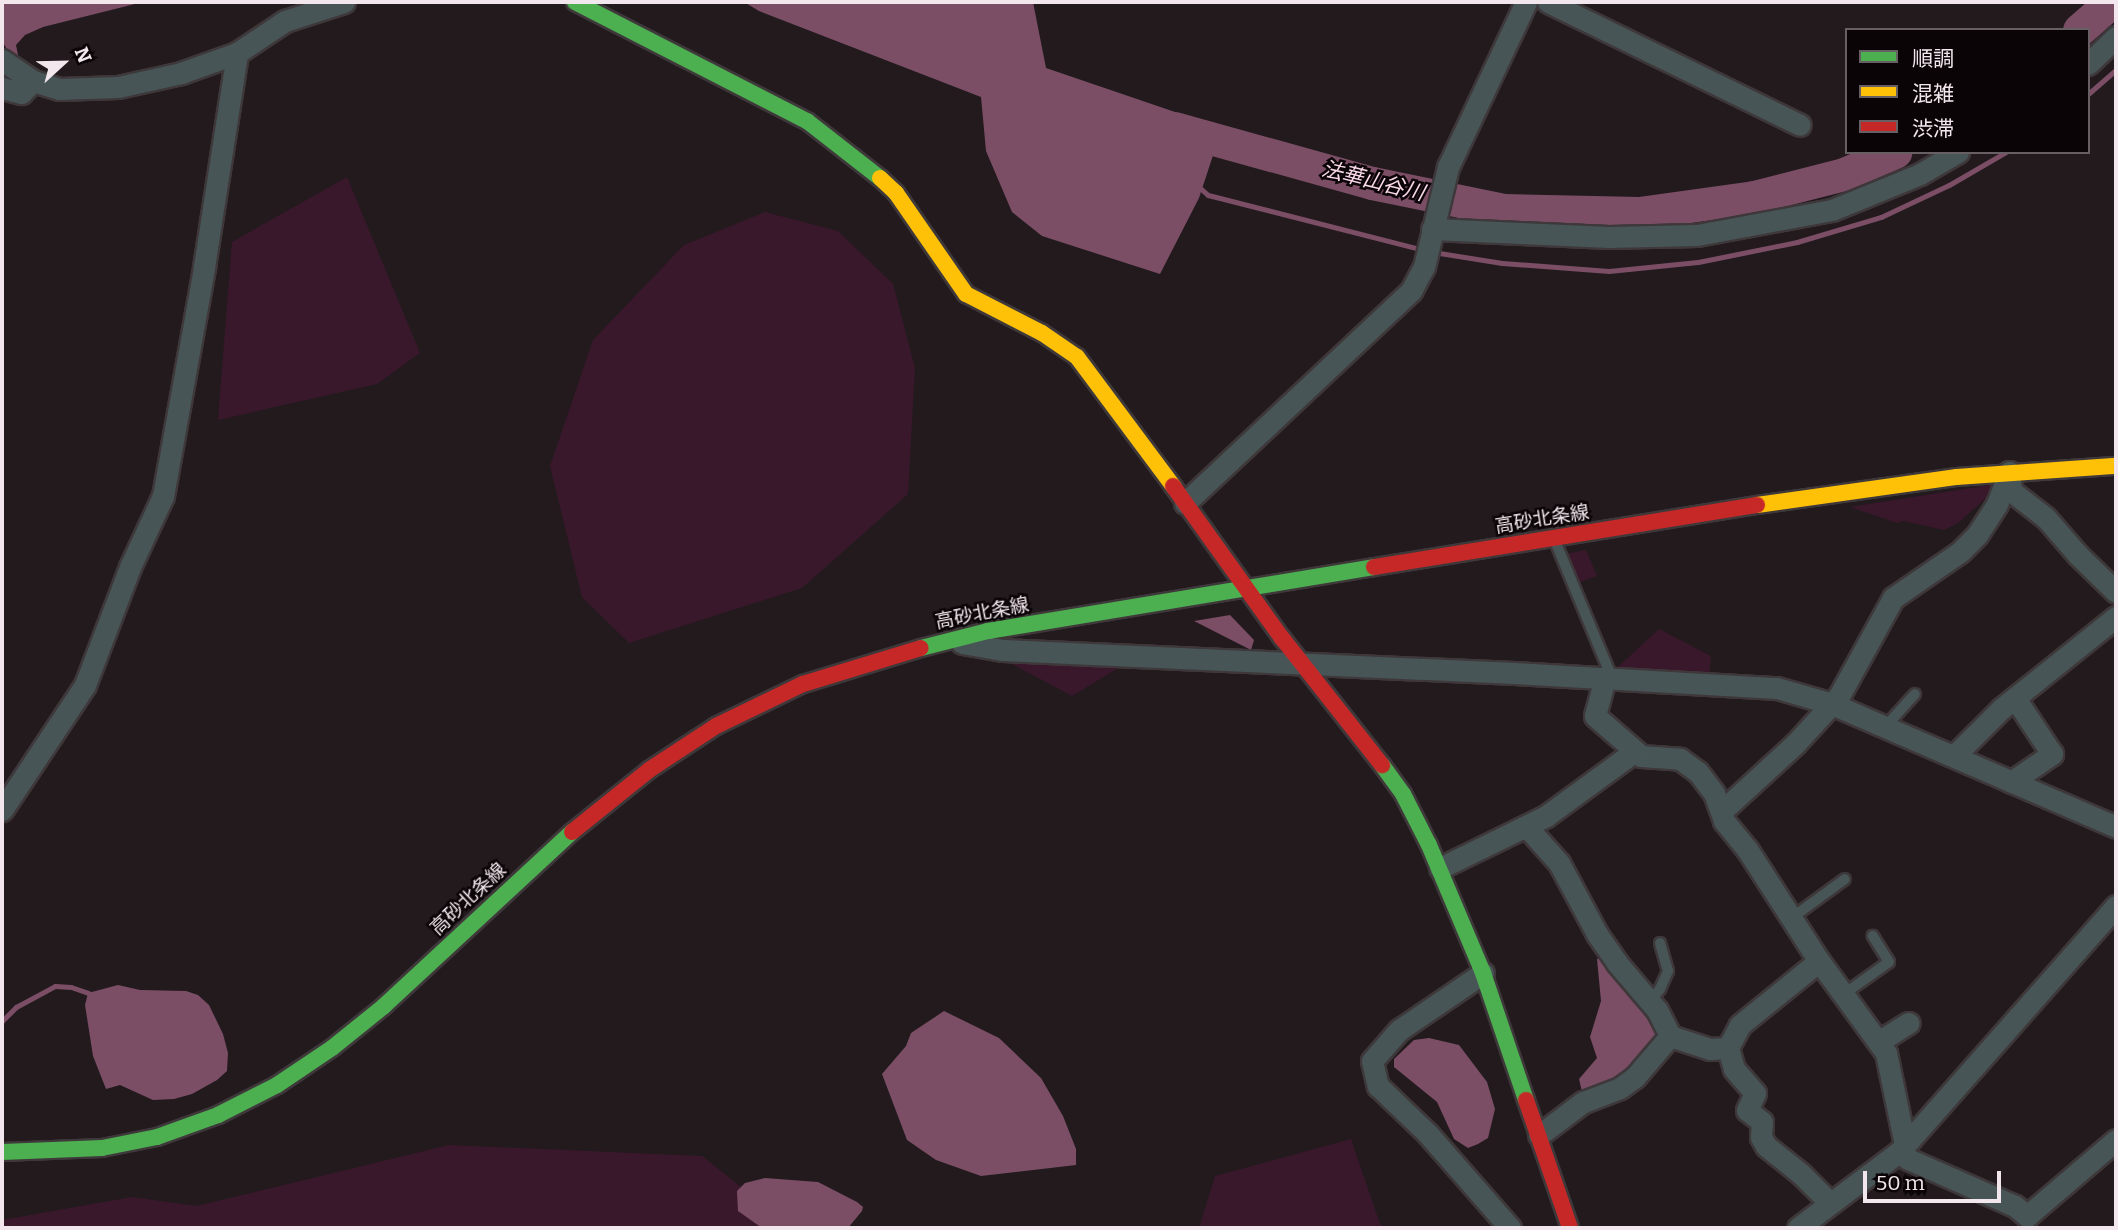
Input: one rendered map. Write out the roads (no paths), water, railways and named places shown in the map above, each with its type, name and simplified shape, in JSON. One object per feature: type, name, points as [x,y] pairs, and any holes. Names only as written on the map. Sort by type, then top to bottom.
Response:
[{"type":"main road","points":[[575,2],[807,121],[868,166],[896,193],[966,294],[986,307],[1042,333],[1077,357],[1301,662],[1403,794],[1440,868],[1483,973],[1570,1228]]},
{"type":"main road","name":"高砂北条線","points":[[2,1152],[102,1148],[158,1137],[218,1115],[277,1085],[332,1048],[384,1006],[594,812],[649,770],[716,726],[803,684],[946,640],[1247,589],[1717,512],[2008,472],[2116,466]]},
{"type":"street","points":[[2,60],[33,81],[59,89],[118,87],[181,73],[237,53],[285,21],[344,2]]},
{"type":"street","points":[[1185,503],[1411,291],[1424,267],[1448,167],[1526,2]]},
{"type":"street","points":[[1548,2],[1800,125]]},
{"type":"street","points":[[2090,62],[2116,37]]},
{"type":"street","points":[[2,810],[85,685],[130,567],[163,496],[204,267],[237,53]]},
{"type":"street","points":[[2,88],[21,93],[33,81]]},
{"type":"street","points":[[1430,235],[1697,235],[1832,210],[1920,174],[1955,154]]},
{"type":"street","points":[[2008,472],[2011,491],[2046,518],[2078,555],[2116,592]]},
{"type":"street","points":[[1723,810],[1795,744],[1832,704],[1893,598],[1960,552],[1977,535],[1997,504],[2008,472]]},
{"type":"street","points":[[1954,756],[2015,698],[2116,617]]},
{"type":"street","points":[[946,640],[1003,650],[1301,662],[1777,688],[1832,704],[1886,726],[2116,827]]},
{"type":"street","points":[[1609,678],[1595,716],[1641,756],[1680,758],[1698,772],[1723,810],[1724,821],[1747,849],[1819,961],[1886,1053],[1902,1148],[1908,1159],[2015,1206],[2026,1216],[2116,1140]]},
{"type":"street","points":[[2011,782],[2052,754],[2015,698]]},
{"type":"street","points":[[1440,868],[1546,816],[1635,751]]},
{"type":"street","points":[[1526,827],[1559,863],[1597,934],[1668,1026],[1670,1036]]},
{"type":"street","points":[[1798,1228],[1902,1148],[2116,906]]},
{"type":"street","points":[[1819,961],[1740,1025],[1728,1048],[1734,1069],[1755,1093],[1747,1110],[1762,1122],[1761,1137],[1766,1146],[1800,1173],[1830,1203]]},
{"type":"street","points":[[1483,973],[1399,1030],[1372,1061],[1378,1086],[1428,1134],[1510,1228]]},
{"type":"street","points":[[1878,1042],[1908,1023]]},
{"type":"street","points":[[1670,1036],[1710,1049],[1728,1048]]},
{"type":"street","points":[[1539,1135],[1583,1102],[1620,1088],[1635,1077],[1670,1036]]},
{"type":"lane","points":[[1555,538],[1609,678]]},
{"type":"lane","points":[[1886,726],[1915,694]]},
{"type":"lane","points":[[1793,917],[1845,879]]},
{"type":"lane","points":[[1844,994],[1889,962],[1873,936]]},
{"type":"lane","points":[[1650,1001],[1660,989],[1668,971],[1660,943]]},
{"type":"waterway","name":"法華山谷川","points":[[2081,28],[2111,2]]},
{"type":"waterway","points":[[2090,92],[2116,70]]},
{"type":"waterway","name":"法華山谷川","points":[[1174,128],[1372,183],[1503,210],[1639,213],[1754,197],[1844,174],[1890,154]]},
{"type":"waterway","points":[[1433,252],[1502,263],[1609,271],[1698,262],[1797,242],[1881,217],[1949,185],[2003,154]]},
{"type":"waterway","points":[[1199,187],[1208,195],[1424,250]]},
{"type":"waterway","points":[[2,1021],[16,1007],[55,986],[71,987],[88,993]]}]
